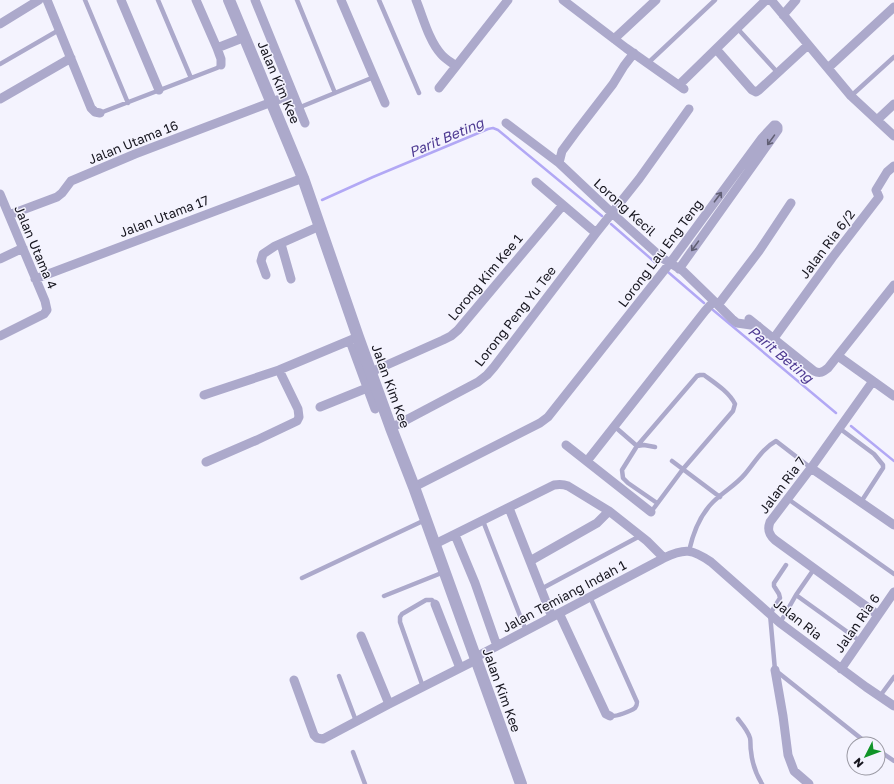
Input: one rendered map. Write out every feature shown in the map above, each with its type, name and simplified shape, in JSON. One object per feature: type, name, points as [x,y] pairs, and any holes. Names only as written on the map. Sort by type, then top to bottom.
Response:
[{"type":"street","points":[[1,21],[39,0]]},
{"type":"street","points":[[47,0],[72,58],[91,108],[94,112],[100,113]]},
{"type":"street","points":[[121,0],[159,90]]},
{"type":"street","points":[[196,0],[217,48],[221,59],[221,65]]},
{"type":"street","name":"Jalan Kim Kee","points":[[229,0],[303,178],[320,226],[354,339],[371,372],[371,387],[391,428],[414,487],[521,784]]},
{"type":"street","points":[[255,0],[305,123]]},
{"type":"street","points":[[341,0],[385,103]]},
{"type":"street","points":[[417,0],[436,48],[442,56],[456,66]]},
{"type":"street","points":[[438,88],[508,0]]},
{"type":"street","points":[[563,0],[614,40],[682,87],[716,49],[766,0]]},
{"type":"street","points":[[614,40],[656,0]]},
{"type":"street","points":[[771,0],[851,96],[894,136]]},
{"type":"street","points":[[783,15],[796,0]]},
{"type":"street","points":[[828,68],[894,7]]},
{"type":"street","points":[[217,48],[245,37]]},
{"type":"street","points":[[716,49],[752,90],[756,92],[808,45]]},
{"type":"street","points":[[559,163],[562,151],[613,84],[634,53]]},
{"type":"street","points":[[0,99],[72,58]]},
{"type":"street","name":"Jalan Utama 16","points":[[9,214],[57,197],[62,194],[71,181],[135,154],[293,94]]},
{"type":"street","points":[[877,120],[894,104]]},
{"type":"street","name":"Lorong Peng Yu Tee","points":[[391,428],[478,382],[487,375],[639,179],[689,109]]},
{"type":"street","name":"Lorong Kecil","points":[[506,123],[559,163],[605,223],[662,258],[666,268],[679,269],[683,271],[712,306],[732,318],[737,323],[760,327]]},
{"type":"street","name":"Lorong Lau Eng Teng","points":[[414,487],[548,417],[666,268],[762,138],[774,125],[776,125],[778,130],[679,269]]},
{"type":"street","name":"Jalan Ria 6/2","points":[[774,338],[832,258],[879,197],[876,190],[887,172],[894,166]]},
{"type":"street","name":"Jalan Utama 17","points":[[35,279],[303,178]]},
{"type":"street","points":[[536,182],[563,205],[605,223]]},
{"type":"street","name":"Jalan Utama 4","points":[[0,194],[47,310],[44,314],[0,336]]},
{"type":"street","points":[[587,461],[712,306],[759,251],[791,203]]},
{"type":"street","name":"Lorong Kim Kee 1","points":[[371,372],[443,340],[458,330],[563,205]]},
{"type":"street","points":[[266,275],[261,261],[263,254],[275,246],[320,226]]},
{"type":"street","points":[[281,244],[291,279]]},
{"type":"street","points":[[0,259],[23,248]]},
{"type":"street","points":[[749,318],[814,371],[818,373],[823,372],[838,356],[894,285]]},
{"type":"street","points":[[204,395],[279,370],[354,339],[371,387],[375,409]]},
{"type":"street","points":[[838,356],[894,396]]},
{"type":"street","points":[[206,462],[257,440],[297,420],[299,417],[298,409],[279,370]]},
{"type":"street","name":"Jalan Ria 7","points":[[873,381],[812,468],[770,522],[768,530],[770,536],[774,540],[878,615]]},
{"type":"street","points":[[320,407],[371,387]]},
{"type":"street","points":[[566,445],[652,510]]},
{"type":"street","points":[[812,468],[894,525]]},
{"type":"street","points":[[435,544],[456,535],[554,485],[563,484],[609,511],[647,541],[664,558]]},
{"type":"street","points":[[509,508],[540,588],[606,714],[610,716]]},
{"type":"street","points":[[530,561],[596,523],[609,511]]},
{"type":"street","points":[[456,535],[497,646]]},
{"type":"street","name":"Jalan Temiang Indah 1","points":[[294,680],[314,735],[317,738],[323,739],[460,668],[497,646],[664,558],[678,552],[688,551]]},
{"type":"street","name":"Jalan Ria","points":[[688,551],[700,554],[711,562],[780,623],[841,669],[894,706]]},
{"type":"street","name":"Jalan Ria 6","points":[[841,669],[894,592]]},
{"type":"street","points":[[436,604],[460,668]]},
{"type":"street","points":[[361,636],[389,704]]},
{"type":"street","points":[[775,670],[788,756],[794,771],[809,784]]},
{"type":"lane","points":[[85,0],[128,103]]},
{"type":"lane","points":[[158,0],[191,78]]},
{"type":"lane","points":[[297,0],[335,93]]},
{"type":"lane","points":[[379,0],[419,93]]},
{"type":"lane","points":[[648,63],[715,0]]},
{"type":"lane","points":[[737,28],[778,72]]},
{"type":"lane","points":[[0,64],[60,30]]},
{"type":"lane","points":[[851,96],[894,58]]},
{"type":"lane","points":[[100,113],[218,68],[221,65]]},
{"type":"lane","points":[[298,108],[374,77]]},
{"type":"lane","points":[[652,510],[683,469],[733,412],[735,404],[733,400],[704,375],[697,376],[637,446],[622,470],[623,478],[628,483],[657,503]]},
{"type":"lane","points":[[842,424],[884,465],[861,502]]},
{"type":"lane","points":[[614,426],[637,446],[644,445],[655,447]]},
{"type":"lane","points":[[688,551],[690,542],[702,515],[744,475],[759,455],[776,440],[812,468]]},
{"type":"lane","points":[[672,461],[720,497]]},
{"type":"lane","points":[[788,499],[894,574]]},
{"type":"lane","points":[[302,578],[426,520]]},
{"type":"lane","points":[[483,521],[526,631]]},
{"type":"lane","points":[[540,588],[640,536]]},
{"type":"lane","points":[[786,565],[774,583],[780,598],[770,614],[775,670],[858,736]]},
{"type":"lane","points":[[780,623],[796,595],[814,569]]},
{"type":"lane","points":[[384,596],[444,572]]},
{"type":"lane","points":[[796,595],[860,640]]},
{"type":"lane","points":[[590,597],[637,702],[637,705],[634,708],[614,717],[610,716]]},
{"type":"lane","points":[[423,687],[400,622],[400,617],[402,614],[426,600],[432,600],[436,604]]},
{"type":"lane","points":[[339,676],[356,722]]},
{"type":"lane","points":[[880,696],[894,677]]},
{"type":"lane","points":[[738,719],[750,738],[753,764],[756,774],[762,784]]},
{"type":"lane","points":[[353,752],[365,784]]},
{"type":"waterway","name":"Parit Beting","points":[[322,200],[373,177],[493,128],[498,130],[602,216]]},
{"type":"waterway","name":"Parit Beting","points":[[611,224],[657,264]]},
{"type":"waterway","name":"Parit Beting","points":[[668,272],[704,303]]},
{"type":"waterway","name":"Parit Beting","points":[[713,310],[836,413]]},
{"type":"waterway","name":"Parit Beting","points":[[851,426],[894,461]]}]
